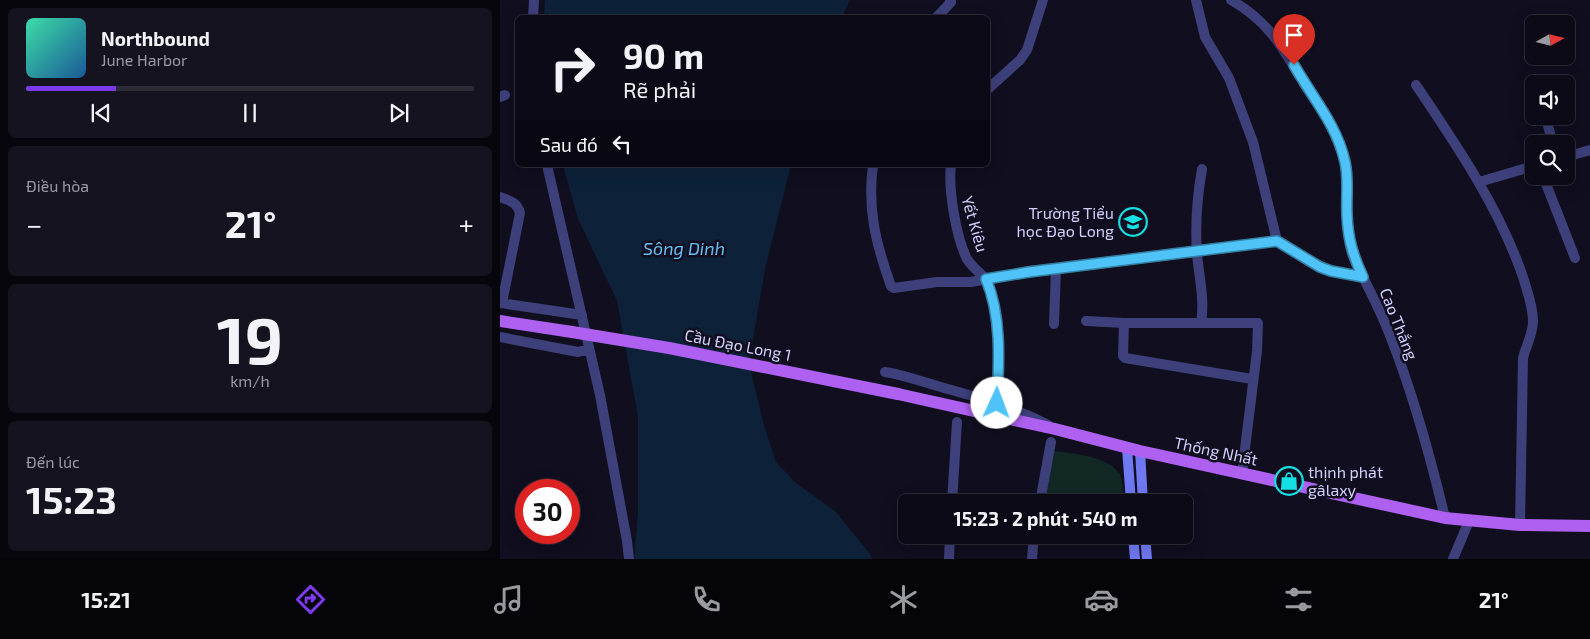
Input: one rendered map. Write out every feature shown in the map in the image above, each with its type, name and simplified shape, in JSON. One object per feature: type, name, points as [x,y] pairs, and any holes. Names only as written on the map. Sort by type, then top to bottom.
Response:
[{"type":"main road","name":"Cầu Đạo Long 1","points":[[500,321],[669,348],[898,394]]},
{"type":"main road","name":"Thống Nhất","points":[[898,394],[1055,429],[1126,448],[1445,518],[1520,525],[1590,526]]},
{"type":"main road","points":[[1126,448],[1130,494]]},
{"type":"main road","points":[[1140,451],[1143,494]]},
{"type":"main road","points":[[1134,544],[1135,559]]},
{"type":"main road","points":[[1145,544],[1146,559]]},
{"type":"street","points":[[533,15],[534,0]]},
{"type":"street","points":[[939,15],[951,2],[950,0]]},
{"type":"street","points":[[990,87],[1020,60],[1026,50],[1042,0]]},
{"type":"street","points":[[1196,0],[1205,37],[1229,78],[1253,142],[1277,241]]},
{"type":"street","name":"Cao Thắng","points":[[1231,0],[1247,9],[1270,30],[1333,127],[1340,142],[1345,164],[1347,215],[1353,256],[1390,334],[1427,442],[1445,518]]},
{"type":"street","points":[[1416,86],[1464,157],[1512,245],[1533,311],[1532,332],[1526,344],[1523,358],[1520,525]]},
{"type":"street","points":[[1575,154],[1590,150]]},
{"type":"street","points":[[547,167],[600,395],[629,559]]},
{"type":"street","points":[[873,167],[870,186],[873,225],[883,263],[891,286],[894,288],[937,282],[970,282],[1056,268],[1277,241],[1320,267],[1363,277]]},
{"type":"street","name":"Yết Kiêu","points":[[951,167],[949,179],[951,194],[967,258],[977,272],[986,279],[992,294],[996,324],[997,403]]},
{"type":"street","points":[[1201,323],[1202,312],[1197,251],[1197,200],[1202,169]]},
{"type":"street","points":[[1479,182],[1525,169]]},
{"type":"street","points":[[1547,185],[1575,258]]},
{"type":"street","points":[[500,197],[512,202],[518,207],[520,213],[501,303],[582,316]]},
{"type":"street","points":[[1054,324],[1056,268]]},
{"type":"street","points":[[1086,321],[1124,323],[1258,322],[1257,351],[1252,379],[1242,473]]},
{"type":"street","points":[[1124,323],[1122,356],[1125,358],[1252,379]]},
{"type":"street","points":[[500,338],[578,352],[589,349]]},
{"type":"street","points":[[885,372],[903,374],[1027,413],[1055,429]]},
{"type":"street","points":[[952,494],[957,422]]},
{"type":"street","points":[[1042,494],[1052,442]]},
{"type":"street","points":[[1453,559],[1469,521]]},
{"type":"street","points":[[949,559],[950,544]]},
{"type":"street","points":[[1032,559],[1033,544]]},
{"type":"green space","points":[[1054,451],[1099,459],[1115,468],[1122,481],[1123,494],[1046,494]]},
{"type":"water","points":[[545,0],[850,0],[843,15],[544,15]]},
{"type":"water","name":"Sông Dinh","points":[[564,167],[790,167],[765,269],[749,363],[763,422],[776,462],[796,483],[835,511],[871,555],[872,559],[634,559],[638,513],[638,417],[617,301],[578,219]]},
{"type":"place","name":"Trường Tiểu học Đạo Long","points":[[1133,222]]},
{"type":"place","name":"thịnh phát gâlaxy","points":[[1289,481]]},
{"type":"route","points":[[997,403],[998,363],[996,324],[992,294],[986,279],[1277,241],[1320,267],[1363,277],[1353,256],[1350,243],[1345,164],[1340,142],[1333,127],[1294,65]]}]
